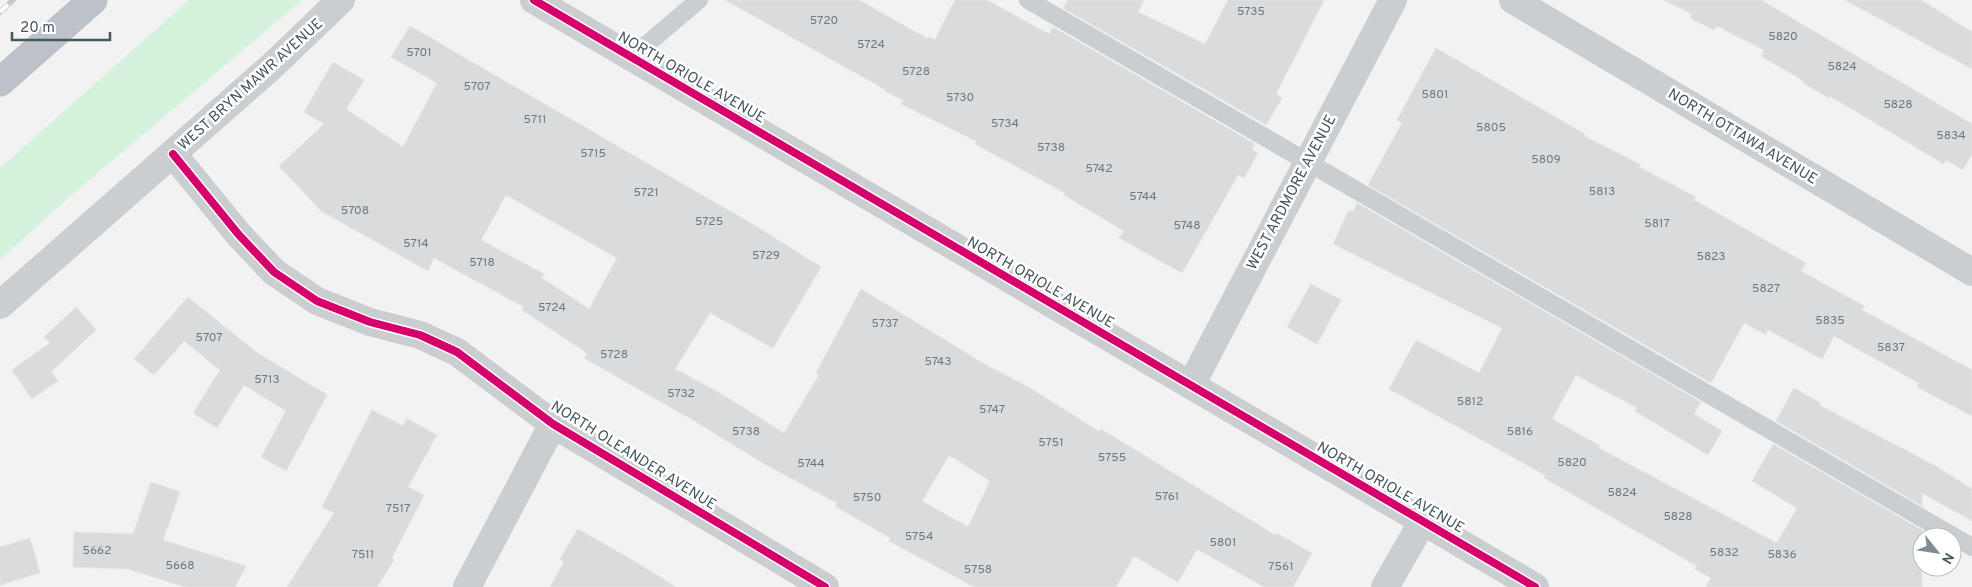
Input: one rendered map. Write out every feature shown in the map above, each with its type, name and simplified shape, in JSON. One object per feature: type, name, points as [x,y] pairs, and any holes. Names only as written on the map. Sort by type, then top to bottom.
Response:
[{"type":"highway","points":[[0,82],[93,0]]},
{"type":"street","name":"WEST BRYN MAWR AVENUE","points":[[0,304],[271,67],[341,0]]},
{"type":"street","name":"NORTH ORIOLE AVENUE","points":[[534,0],[1535,587]]},
{"type":"street","name":"WEST ARDMORE AVENUE","points":[[1190,385],[1393,0]]},
{"type":"street","name":"NORTH OTTAWA AVENUE","points":[[1513,0],[1972,272]]},
{"type":"street","name":"NORTH OLEANDER AVENUE","points":[[173,154],[239,235],[274,272],[317,301],[370,322],[420,336],[457,352],[553,424],[825,587]]},
{"type":"street","points":[[467,587],[553,424]]},
{"type":"street","points":[[1385,587],[1423,521]]},
{"type":"lane","points":[[632,57],[699,0]]},
{"type":"lane","points":[[1028,0],[1972,547]]},
{"type":"green space","points":[[189,0],[302,0],[67,199],[0,260],[0,168]]},
{"type":"building","points":[[725,0],[859,0],[928,39],[929,37],[935,40],[955,0],[987,0],[1049,34],[1053,27],[1255,144],[1252,149],[1258,153],[1244,178],[1238,175],[1182,273],[1119,238],[1124,231],[1064,195],[1065,193],[975,144],[976,141],[901,104],[903,100]]},
{"type":"building","points":[[1068,0],[1144,0],[1138,12],[1205,44],[1228,0],[1324,0],[1276,94],[1282,98],[1266,125],[1063,8]]},
{"type":"building","points":[[1664,0],[1761,0],[1972,124],[1972,154],[1963,170],[1946,160],[1944,164],[1830,96],[1829,98],[1803,83],[1804,81],[1761,56],[1764,50],[1717,26],[1714,30],[1690,18],[1692,14]]},
{"type":"building","points":[[1845,0],[1921,0],[1972,32],[1972,69]]},
{"type":"building","points":[[410,26],[759,228],[821,267],[773,348],[710,313],[675,369],[720,393],[784,433],[819,375],[816,373],[861,289],[986,365],[1025,385],[1100,432],[1101,429],[1275,535],[1276,533],[1312,553],[1293,587],[1264,587],[1197,549],[1178,582],[1134,556],[1116,587],[974,587],[889,541],[890,538],[835,506],[837,503],[766,465],[693,420],[584,358],[587,353],[522,310],[524,307],[434,258],[428,271],[321,211],[279,166],[324,124],[304,112],[333,62],[364,80],[346,109],[403,147],[437,83],[391,57]],"holes":[[[506,195],[617,258],[589,309],[542,278],[544,274],[481,240]],[[949,455],[990,481],[968,527],[922,501]]]},
{"type":"building","points":[[1436,48],[1585,134],[1584,136],[1640,164],[1639,167],[1696,197],[1694,200],[1806,263],[1801,271],[1864,306],[1862,310],[1972,370],[1972,416],[1917,387],[1919,383],[1834,336],[1822,359],[1768,330],[1766,335],[1744,323],[1711,383],[1368,185],[1402,123],[1397,120]]},
{"type":"building","points":[[1357,203],[1701,402],[1694,414],[1722,431],[1708,455],[1635,411],[1637,408],[1576,375],[1552,419],[1600,446],[1599,448],[1777,543],[1797,508],[1752,481],[1773,444],[1917,527],[1912,527],[1912,577],[1922,577],[1922,587],[1706,587],[1711,578],[1695,569],[1697,566],[1544,478],[1545,475],[1389,389],[1416,340],[1479,373],[1502,328],[1333,244],[1349,210],[1353,212]]},
{"type":"building","points":[[1311,284],[1341,300],[1317,344],[1287,327]]},
{"type":"building","points":[[188,297],[256,352],[327,395],[286,471],[261,457],[286,411],[244,385],[217,428],[193,413],[220,370],[184,341],[154,375],[134,359]]},
{"type":"building","points":[[76,307],[96,330],[51,372],[58,381],[32,399],[12,370],[50,343],[44,337]]},
{"type":"building","points":[[1794,388],[1821,403],[1819,405],[1934,465],[1972,489],[1972,521],[1922,493],[1922,506],[1776,421]]},
{"type":"building","points":[[372,410],[403,426],[407,419],[437,435],[408,487],[424,495],[392,558],[394,560],[377,587],[287,587],[334,513],[322,507]]},
{"type":"building","points":[[151,482],[180,492],[163,540],[246,566],[235,587],[185,587],[128,569],[73,567],[74,532],[133,534]]},
{"type":"building","points":[[578,529],[676,587],[550,587],[564,562],[560,559]]},
{"type":"building","points":[[30,538],[40,573],[0,585],[0,547]]},
{"type":"railway","points":[[0,12],[13,0]]},
{"type":"cycle path","points":[[534,0],[1535,587]]},
{"type":"cycle path","points":[[173,154],[239,235],[274,272],[317,301],[370,322],[420,335],[457,352],[553,424],[825,587]]}]
